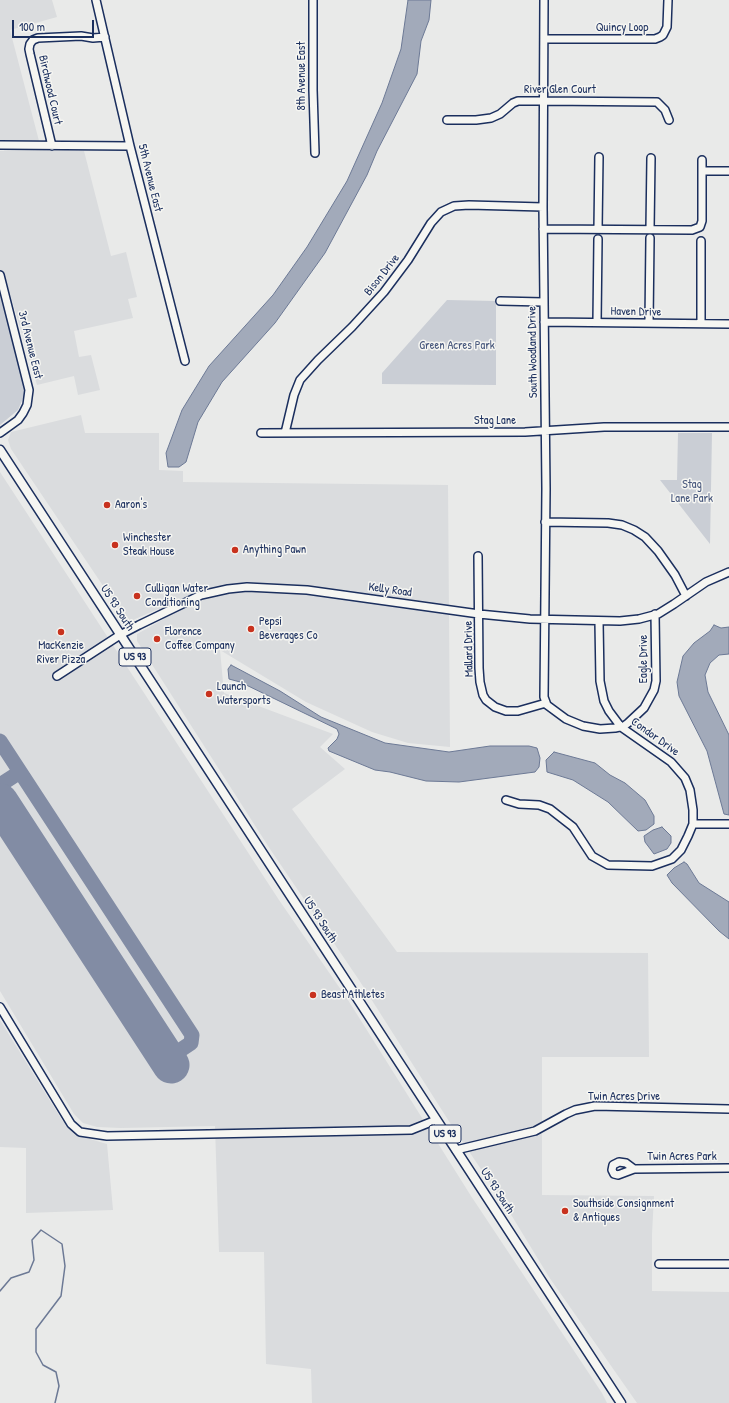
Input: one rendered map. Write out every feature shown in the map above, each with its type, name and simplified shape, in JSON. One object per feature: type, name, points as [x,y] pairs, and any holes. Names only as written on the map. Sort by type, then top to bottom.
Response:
[{"type":"main road","name":"US 93 South","points":[[0,450],[621,1403]]},
{"type":"street","name":"5th Avenue East","points":[[96,0],[130,146],[185,361]]},
{"type":"street","name":"8th Avenue East","points":[[313,0],[315,153]]},
{"type":"street","name":"South Woodland Drive","points":[[544,0],[544,697],[546,703]]},
{"type":"street","name":"Quincy Loop","points":[[544,39],[660,37],[666,31],[667,27],[668,0]]},
{"type":"street","name":"Birchwood Court","points":[[52,146],[30,54],[30,44],[33,40],[38,38],[81,36],[93,38],[105,37]]},
{"type":"street","name":"River Glen Court","points":[[447,120],[476,120],[491,118],[500,114],[513,103],[518,101],[657,102],[665,110],[669,120]]},
{"type":"street","points":[[0,145],[130,146]]},
{"type":"street","points":[[598,229],[599,157]]},
{"type":"street","points":[[650,229],[651,158]]},
{"type":"street","points":[[543,229],[692,230],[700,227],[702,221],[702,160]]},
{"type":"street","points":[[702,171],[729,171]]},
{"type":"street","name":"Bison Drive","points":[[284,433],[294,395],[300,380],[384,292],[408,260],[431,223],[441,212],[454,206],[469,204],[543,207]]},
{"type":"street","points":[[649,323],[650,238]]},
{"type":"street","points":[[597,322],[598,239]]},
{"type":"street","points":[[701,241],[702,323]]},
{"type":"street","name":"3rd Avenue East","points":[[0,433],[13,424],[23,414],[28,401],[29,390],[1,278]]},
{"type":"street","points":[[500,301],[543,302]]},
{"type":"street","name":"Haven Drive","points":[[544,322],[729,324]]},
{"type":"street","name":"Stag Lane","points":[[260,433],[524,432],[604,427],[729,427]]},
{"type":"street","points":[[545,522],[608,523],[622,525],[634,530],[650,541],[658,551],[675,575],[686,596]]},
{"type":"street","name":"Mallard Drive","points":[[478,556],[480,682],[486,700],[495,707],[506,711],[518,711],[546,703]]},
{"type":"street","name":"Kelly Road","points":[[58,676],[120,635],[196,597],[218,590],[237,588],[307,590],[479,614],[545,620],[600,622],[639,619],[655,614],[666,609],[713,578],[729,572]]},
{"type":"street","name":"Eagle Drive","points":[[621,727],[628,723],[644,708],[654,690],[656,681],[655,614]]},
{"type":"street","name":"Condor Drive","points":[[600,622],[600,688],[608,711],[621,727],[658,752],[682,772],[686,778],[690,790],[693,810],[693,824]]},
{"type":"street","points":[[546,703],[561,716],[577,724],[600,729],[621,727]]},
{"type":"street","points":[[506,800],[519,804],[539,805],[550,809],[573,827],[592,856],[608,865],[652,866],[672,859],[681,850],[693,824],[729,824]]},
{"type":"street","points":[[0,1007],[70,1124],[80,1132],[107,1136],[411,1130],[436,1120]]},
{"type":"street","name":"Twin Acres Drive","points":[[456,1150],[536,1131],[566,1114],[590,1107],[729,1109]]},
{"type":"street","name":"Twin Acres Park","points":[[634,1169],[729,1168]]},
{"type":"street","points":[[659,1264],[729,1264]]},
{"type":"shaded area","points":[[0,0],[52,0],[57,17],[10,30],[39,141],[0,141]]},
{"type":"shaded area","points":[[0,151],[84,151],[111,256],[126,252],[137,297],[128,299],[133,318],[74,331],[79,357],[91,355],[100,390],[78,395],[74,376],[37,385],[6,280],[0,284]]},
{"type":"shaded area","points":[[81,415],[85,433],[159,433],[159,470],[183,471],[183,482],[448,485],[450,747],[408,743],[372,732],[306,702],[220,650],[224,693],[333,734],[320,747],[345,769],[292,809],[397,952],[648,953],[649,1057],[542,1057],[542,1195],[654,1196],[652,1291],[729,1292],[729,1403],[637,1403],[549,1277],[507,1208],[452,1126],[359,980],[270,849],[137,641],[137,634],[164,619],[158,609],[133,620],[126,620],[11,449],[8,440],[11,432]]},
{"type":"shaded area","points":[[0,472],[279,900],[348,1000],[471,1196],[602,1393],[607,1403],[312,1403],[311,1369],[266,1364],[264,1252],[219,1252],[215,1126],[121,1128],[97,1127],[83,1123],[74,1114],[0,991]]},
{"type":"shaded area","points":[[0,1020],[62,1120],[83,1137],[107,1144],[113,1210],[26,1213],[26,1148],[0,1147]]},
{"type":"green space","points":[[0,285],[26,391],[18,410],[0,425]]},
{"type":"green space","name":"Green Acres Park","points":[[447,300],[496,301],[496,385],[382,384],[382,373]]},
{"type":"green space","name":"Stag Lane Park","points":[[678,433],[712,433],[710,544],[660,480],[677,480]]},
{"type":"water","points":[[408,0],[431,0],[429,20],[421,41],[417,74],[377,151],[367,175],[325,253],[275,323],[222,382],[198,422],[186,462],[179,467],[168,467],[166,453],[182,410],[209,366],[273,295],[307,247],[347,181],[382,103],[401,49]]},
{"type":"water","points":[[714,625],[721,628],[729,627],[729,654],[719,655],[710,663],[705,675],[708,692],[729,735],[729,815],[724,814],[707,751],[679,696],[677,682],[683,656],[694,643],[710,631]]},
{"type":"water","points":[[231,665],[280,691],[321,717],[385,743],[449,752],[490,746],[529,746],[537,748],[540,758],[539,767],[535,772],[459,782],[426,781],[390,772],[375,770],[329,751],[328,748],[337,739],[339,734],[337,729],[240,682],[229,679],[228,669]]},
{"type":"water","points":[[554,752],[595,763],[610,775],[625,783],[645,800],[654,816],[654,824],[646,830],[638,831],[608,802],[573,780],[547,772],[546,760]]},
{"type":"water","points":[[662,827],[671,836],[671,843],[667,849],[654,854],[645,842],[644,836],[653,830]]},
{"type":"water","points":[[684,862],[687,864],[699,883],[729,902],[729,939],[719,931],[672,883],[667,875],[674,868]]},
{"type":"waterway","points":[[0,1291],[11,1278],[29,1272],[34,1260],[32,1240],[41,1230],[62,1244],[65,1266],[61,1296],[36,1329],[36,1352],[43,1365],[56,1372],[59,1386],[55,1403]]},
{"type":"taxiway","points":[[0,741],[192,1035],[191,1043],[167,1059]]},
{"type":"taxiway","points":[[0,785],[20,772]]},
{"type":"runway","points":[[0,802],[171,1065]]},
{"type":"place","name":"Aaron's","points":[[107,505]]},
{"type":"place","name":"Winchester Steak House","points":[[115,545]]},
{"type":"place","name":"Anything Pawn","points":[[235,550]]},
{"type":"place","name":"Culligan Water Conditioning","points":[[137,596]]},
{"type":"place","name":"Pepsi Beverages Co","points":[[251,629]]},
{"type":"place","name":"MacKenzie River Pizza","points":[[61,632]]},
{"type":"place","name":"Florence Coffee Company","points":[[157,639]]},
{"type":"place","name":"Launch Watersports","points":[[209,694]]},
{"type":"place","name":"Beast Athletes","points":[[313,995]]},
{"type":"place","name":"Southside Consignment & Antiques","points":[[565,1211]]}]
